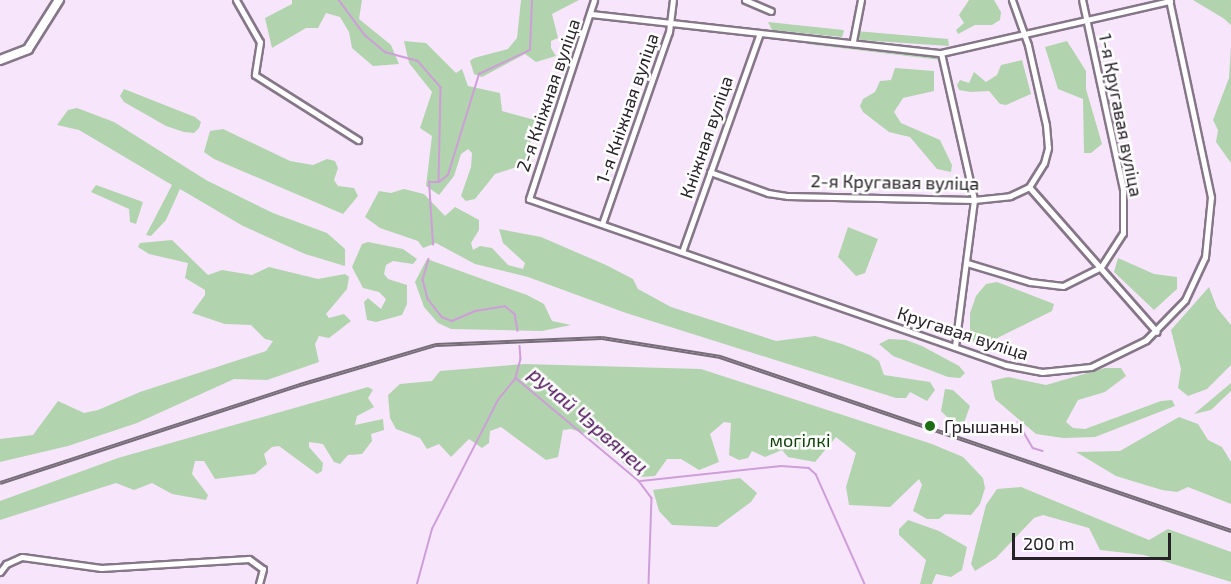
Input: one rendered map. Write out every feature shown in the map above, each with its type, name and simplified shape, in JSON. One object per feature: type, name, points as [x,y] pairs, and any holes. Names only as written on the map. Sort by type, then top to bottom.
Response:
[{"type":"street","points":[[0,60],[28,49],[59,0]]},
{"type":"street","points":[[236,0],[260,42],[261,53],[255,65],[255,75],[358,140]]},
{"type":"street","name":"2-я Кніжная вуліца","points":[[529,199],[594,0]]},
{"type":"street","name":"1-я Кніжная вуліца","points":[[603,225],[671,23],[673,0]]},
{"type":"street","points":[[745,0],[771,11]]},
{"type":"street","points":[[853,41],[861,0]]},
{"type":"street","points":[[1011,0],[1024,35],[1048,148],[1039,175],[1029,187],[1157,332]]},
{"type":"street","name":"1-я Кругавая вуліца","points":[[967,263],[1051,286],[1078,281],[1101,267],[1123,233],[1124,200],[1082,0]]},
{"type":"street","points":[[591,14],[853,41],[941,53],[1170,1]]},
{"type":"street","name":"Кругавая вуліца","points":[[529,199],[1021,369],[1069,372],[1112,359],[1157,332],[1185,300],[1200,272],[1211,224],[1205,157],[1170,1]]},
{"type":"street","name":"Кніжная вуліца","points":[[682,252],[760,33]]},
{"type":"street","points":[[941,53],[974,200],[955,347]]},
{"type":"street","name":"2-я Кругавая вуліца","points":[[710,172],[777,195],[974,200],[1010,196],[1029,187]]},
{"type":"street","points":[[0,572],[6,564],[22,557],[100,568],[249,559],[262,569],[260,584]]},
{"type":"green space","points":[[292,0],[362,0],[359,19],[391,45],[399,64],[373,66],[352,48],[349,32],[340,17],[326,13],[318,28],[306,28],[272,48],[265,18],[292,4]]},
{"type":"green space","points":[[521,0],[579,0],[552,14],[558,38],[551,41],[551,48],[556,56],[536,62],[525,54],[482,77],[474,74],[470,61],[508,49],[517,38]]},
{"type":"green space","points":[[969,0],[994,0],[1001,12],[1000,20],[992,25],[975,25],[958,34],[956,30],[964,23],[959,15]]},
{"type":"green space","points":[[1193,0],[1231,0],[1231,25],[1223,18]]},
{"type":"green space","points":[[768,22],[844,31],[842,37],[772,30]]},
{"type":"green space","points":[[856,31],[948,39],[949,46],[860,40]]},
{"type":"green space","points":[[404,41],[426,43],[456,73],[462,69],[468,86],[500,93],[502,111],[535,120],[526,164],[495,174],[475,199],[466,201],[461,196],[471,167],[472,153],[468,149],[461,154],[454,176],[439,195],[426,186],[432,136],[420,128],[432,92],[409,63]]},
{"type":"green space","points":[[823,41],[936,54],[941,60],[807,44]]},
{"type":"green space","points":[[1067,41],[1086,71],[1086,89],[1102,144],[1091,153],[1084,153],[1083,99],[1058,89],[1045,47]]},
{"type":"green space","points":[[1231,46],[1231,163],[1216,142],[1218,130],[1213,120],[1229,78]]},
{"type":"green space","points":[[1022,60],[1031,94],[1006,105],[1000,104],[989,91],[959,90],[957,85],[960,80],[969,83],[974,72],[986,82],[997,75],[1001,65]]},
{"type":"green space","points":[[895,68],[934,71],[934,91],[903,98],[894,112],[901,123],[940,140],[952,165],[951,172],[937,169],[910,137],[889,132],[863,112],[860,106],[863,99],[875,92],[880,81],[891,80]]},
{"type":"green space","points":[[124,89],[195,117],[201,122],[199,128],[194,133],[166,126],[124,102],[120,96]]},
{"type":"green space","points":[[77,108],[114,122],[206,180],[273,213],[327,233],[345,249],[345,266],[305,254],[243,226],[180,189],[166,220],[151,236],[146,235],[172,185],[79,130],[57,125],[68,110]]},
{"type":"green space","points":[[223,129],[290,161],[313,165],[327,159],[335,161],[338,168],[334,180],[338,186],[354,188],[358,196],[343,214],[214,159],[204,152],[210,131]]},
{"type":"green space","points":[[96,185],[143,202],[136,224],[130,222],[129,209],[91,192]]},
{"type":"green space","points":[[404,189],[424,194],[445,216],[455,207],[479,220],[479,230],[471,243],[473,250],[480,246],[492,248],[508,265],[523,269],[525,263],[503,243],[499,229],[541,237],[606,265],[633,279],[638,289],[671,307],[776,341],[815,336],[842,344],[879,361],[884,375],[930,382],[935,390],[927,401],[910,392],[906,398],[896,398],[626,313],[528,277],[475,264],[436,243],[423,248],[418,241],[380,228],[365,217],[379,191],[391,193]]},
{"type":"green space","points":[[848,227],[878,239],[865,273],[856,276],[838,257]]},
{"type":"green space","points":[[172,240],[208,275],[222,270],[252,275],[269,267],[318,279],[345,274],[349,277],[347,289],[326,314],[329,318],[344,314],[351,321],[329,338],[319,336],[315,344],[319,362],[267,380],[234,379],[137,423],[68,446],[0,462],[0,439],[33,435],[58,401],[84,413],[98,410],[140,392],[266,351],[273,341],[265,339],[251,325],[225,324],[192,313],[205,295],[205,290],[185,278],[188,263],[149,254],[138,247],[140,243]]},
{"type":"green space","points":[[368,242],[403,249],[417,259],[413,264],[393,261],[386,265],[384,274],[388,279],[407,285],[407,304],[402,315],[376,322],[367,320],[364,302],[368,298],[381,309],[386,299],[379,292],[363,288],[352,267],[362,244]]},
{"type":"green space","points":[[1118,258],[1154,274],[1177,277],[1177,289],[1154,310],[1114,272]]},
{"type":"green space","points":[[427,259],[527,295],[544,304],[552,321],[571,325],[542,331],[451,329],[438,323],[424,307],[415,282]]},
{"type":"green space","points":[[997,282],[1054,304],[1052,311],[979,347],[970,338],[970,313],[976,296],[986,284]]},
{"type":"green space","points":[[1209,287],[1217,308],[1231,325],[1231,365],[1207,389],[1188,396],[1178,388],[1181,369],[1171,330]]},
{"type":"green space","points":[[889,339],[906,340],[922,346],[959,366],[965,373],[960,378],[948,377],[893,356],[879,344]]},
{"type":"green space","name":"могілкі","points":[[524,364],[701,369],[932,444],[963,457],[983,478],[985,488],[980,504],[971,515],[945,514],[939,519],[927,519],[913,511],[922,485],[919,479],[890,507],[849,505],[846,487],[856,453],[836,437],[815,462],[788,457],[782,450],[765,457],[752,451],[748,458],[739,460],[729,455],[731,423],[724,422],[710,434],[719,462],[699,470],[681,459],[667,459],[655,476],[640,477],[590,435],[571,429],[563,430],[558,457],[546,460],[501,427],[490,431],[489,443],[482,448],[469,439],[451,457],[439,444],[427,449],[420,438],[396,429],[390,418],[388,395],[400,384],[432,381],[440,371]]},
{"type":"green space","points":[[1105,368],[1121,368],[1126,376],[1105,392],[1078,400],[1066,422],[1073,428],[1085,429],[1161,401],[1172,400],[1175,406],[1095,437],[1063,438],[1036,434],[995,399],[991,381],[1008,377],[1046,385]]},
{"type":"green space","points":[[1231,383],[1231,391],[1211,410],[1194,414]]},
{"type":"green space","points":[[368,387],[373,390],[368,398],[374,407],[357,416],[355,425],[383,419],[384,430],[371,434],[372,441],[362,454],[348,455],[340,464],[334,462],[323,444],[309,442],[309,447],[323,463],[322,471],[317,474],[279,446],[272,447],[264,454],[267,464],[255,474],[215,479],[204,461],[195,461],[192,474],[208,495],[206,500],[172,494],[152,483],[134,490],[116,483],[0,520],[0,501],[118,458]]},
{"type":"green space","points":[[945,389],[953,390],[970,406],[964,423],[950,420],[941,411]]},
{"type":"green space","points":[[1179,417],[1198,424],[1208,440],[1222,447],[1231,462],[1231,504],[1188,487],[1177,492],[1162,490],[1116,476],[1076,452],[1120,451]]},
{"type":"green space","points":[[740,478],[757,493],[751,502],[717,527],[672,525],[659,511],[653,490]]},
{"type":"green space","points":[[1021,487],[1149,540],[1168,529],[1231,552],[1231,582],[1144,555],[1100,550],[1089,528],[1043,515],[1034,518],[996,558],[975,571],[971,564],[986,505],[997,489]]},
{"type":"green space","points":[[908,520],[939,531],[967,547],[962,570],[951,577],[936,574],[932,584],[920,584],[926,560],[899,535],[899,529]]},
{"type":"waterway","points":[[339,0],[365,35],[385,52],[418,61],[441,87],[439,181]]},
{"type":"waterway","name":"ручай Чэрвянец","points":[[433,245],[429,182],[439,182],[448,175],[479,74],[530,50],[532,0]]},
{"type":"waterway","name":"ручай Чэрвянец","points":[[429,259],[423,280],[428,299],[442,317],[452,321],[475,311],[505,306],[515,314],[518,331]]},
{"type":"waterway","name":"ручай Чэрвянец","points":[[520,346],[521,359],[516,378],[639,481],[652,498],[649,584]]},
{"type":"waterway","points":[[417,584],[432,529],[498,400],[516,378]]},
{"type":"waterway","points":[[1018,422],[1033,448],[1043,451]]},
{"type":"waterway","points":[[641,481],[781,466],[809,468],[816,474],[865,584]]},
{"type":"railway","points":[[0,483],[300,385],[436,345],[602,338],[720,357],[1231,531]]},
{"type":"place","name":"Грышаны","points":[[930,426]]}]
